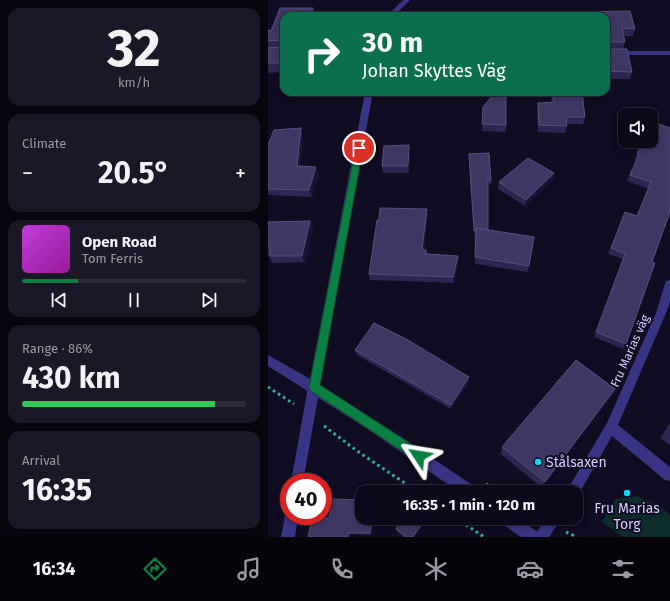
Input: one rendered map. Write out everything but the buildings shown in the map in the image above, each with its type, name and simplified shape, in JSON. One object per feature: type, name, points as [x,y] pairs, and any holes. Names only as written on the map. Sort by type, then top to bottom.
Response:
[{"type":"street","points":[[394,12],[406,0]]},
{"type":"street","points":[[610,53],[670,53]]},
{"type":"street","points":[[300,473],[314,387],[368,96]]},
{"type":"street","name":"Fru Marias väg","points":[[576,485],[611,427],[661,314],[670,284]]},
{"type":"street","points":[[268,360],[314,387],[460,485]]},
{"type":"street","points":[[611,427],[670,475]]},
{"type":"street","points":[[288,537],[290,525]]},
{"type":"street","points":[[516,525],[533,537]]},
{"type":"street","points":[[540,537],[549,525]]},
{"type":"path","points":[[268,387],[310,414],[360,453],[408,485]]},
{"type":"path","points":[[466,525],[484,537]]},
{"type":"green space","points":[[636,496],[658,505],[670,515],[670,537],[623,537],[602,522],[615,499]]},
{"type":"place","name":"Stålsaxen","points":[[538,462]]},
{"type":"place","name":"Fru Marias Torg","points":[[627,493]]},
{"type":"route","points":[[359,148],[314,387],[419,456]]}]
